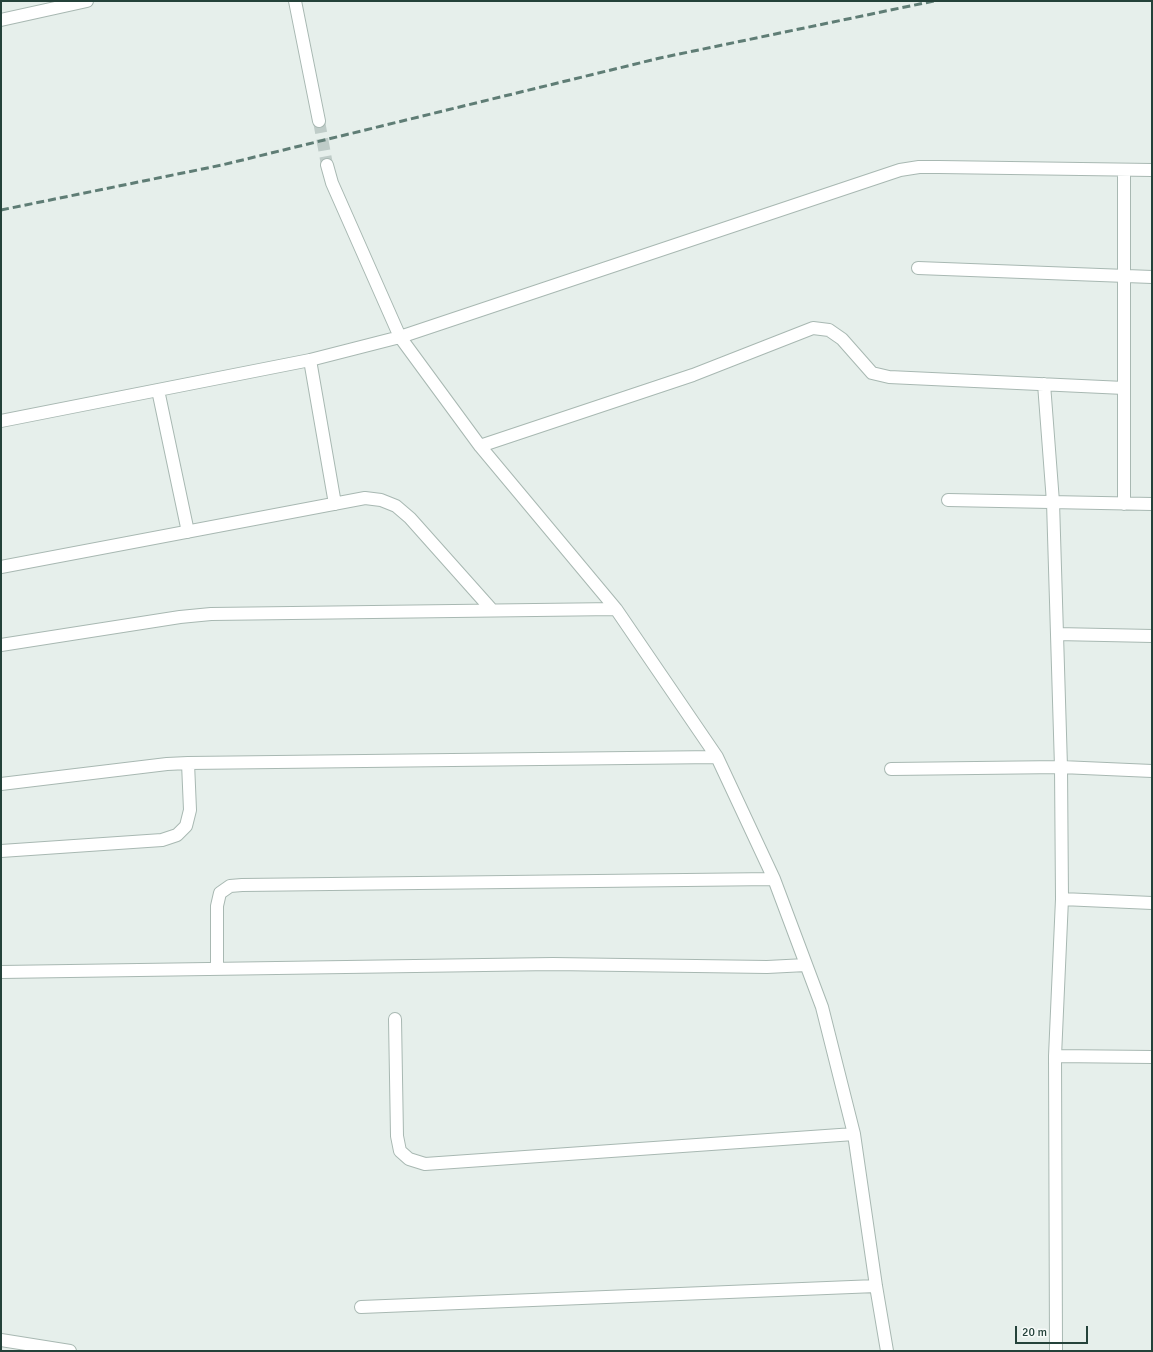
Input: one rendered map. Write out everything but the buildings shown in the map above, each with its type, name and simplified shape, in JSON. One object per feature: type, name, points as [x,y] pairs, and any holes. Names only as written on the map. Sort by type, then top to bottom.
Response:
[{"type":"street","points":[[1,20],[87,1]]},
{"type":"street","points":[[295,1],[319,121]]},
{"type":"street","points":[[327,165],[332,183],[400,337],[480,446],[616,609],[718,757],[774,879],[822,1006],[854,1134],[876,1286],[888,1351]]},
{"type":"street","points":[[1,421],[310,360],[400,337],[900,170],[919,167],[938,167],[1152,170]]},
{"type":"street","points":[[1124,170],[1124,504]]},
{"type":"street","points":[[918,268],[1152,277]]},
{"type":"street","points":[[480,446],[692,375],[813,328],[829,330],[842,340],[872,373],[889,377],[1124,388]]},
{"type":"street","points":[[310,360],[335,504]]},
{"type":"street","points":[[1044,384],[1053,502],[1061,767],[1062,900],[1055,1056],[1056,1351]]},
{"type":"street","points":[[158,390],[188,532]]},
{"type":"street","points":[[1,567],[365,498],[381,500],[396,506],[410,518],[492,610]]},
{"type":"street","points":[[948,500],[1152,504]]},
{"type":"street","points":[[1,645],[180,617],[211,614],[616,609]]},
{"type":"street","points":[[1057,634],[1152,636]]},
{"type":"street","points":[[1,784],[167,764],[188,763],[718,757]]},
{"type":"street","points":[[1,851],[162,840],[177,835],[186,826],[190,810],[188,763]]},
{"type":"street","points":[[890,769],[1061,767],[1152,770]]},
{"type":"street","points":[[217,969],[217,906],[220,893],[230,886],[774,879]]},
{"type":"street","points":[[1062,900],[1152,904]]},
{"type":"street","points":[[1,972],[553,964],[806,965]]},
{"type":"street","points":[[395,1019],[397,1136],[400,1151],[409,1159],[425,1164],[854,1134]]},
{"type":"street","points":[[1055,1056],[1152,1057]]},
{"type":"street","points":[[361,1307],[876,1286]]},
{"type":"street","points":[[1,1340],[70,1351]]},
{"type":"tunnel","points":[[319,121],[327,165]]},
{"type":"railway","points":[[1,210],[222,165],[660,58],[934,1]]}]
